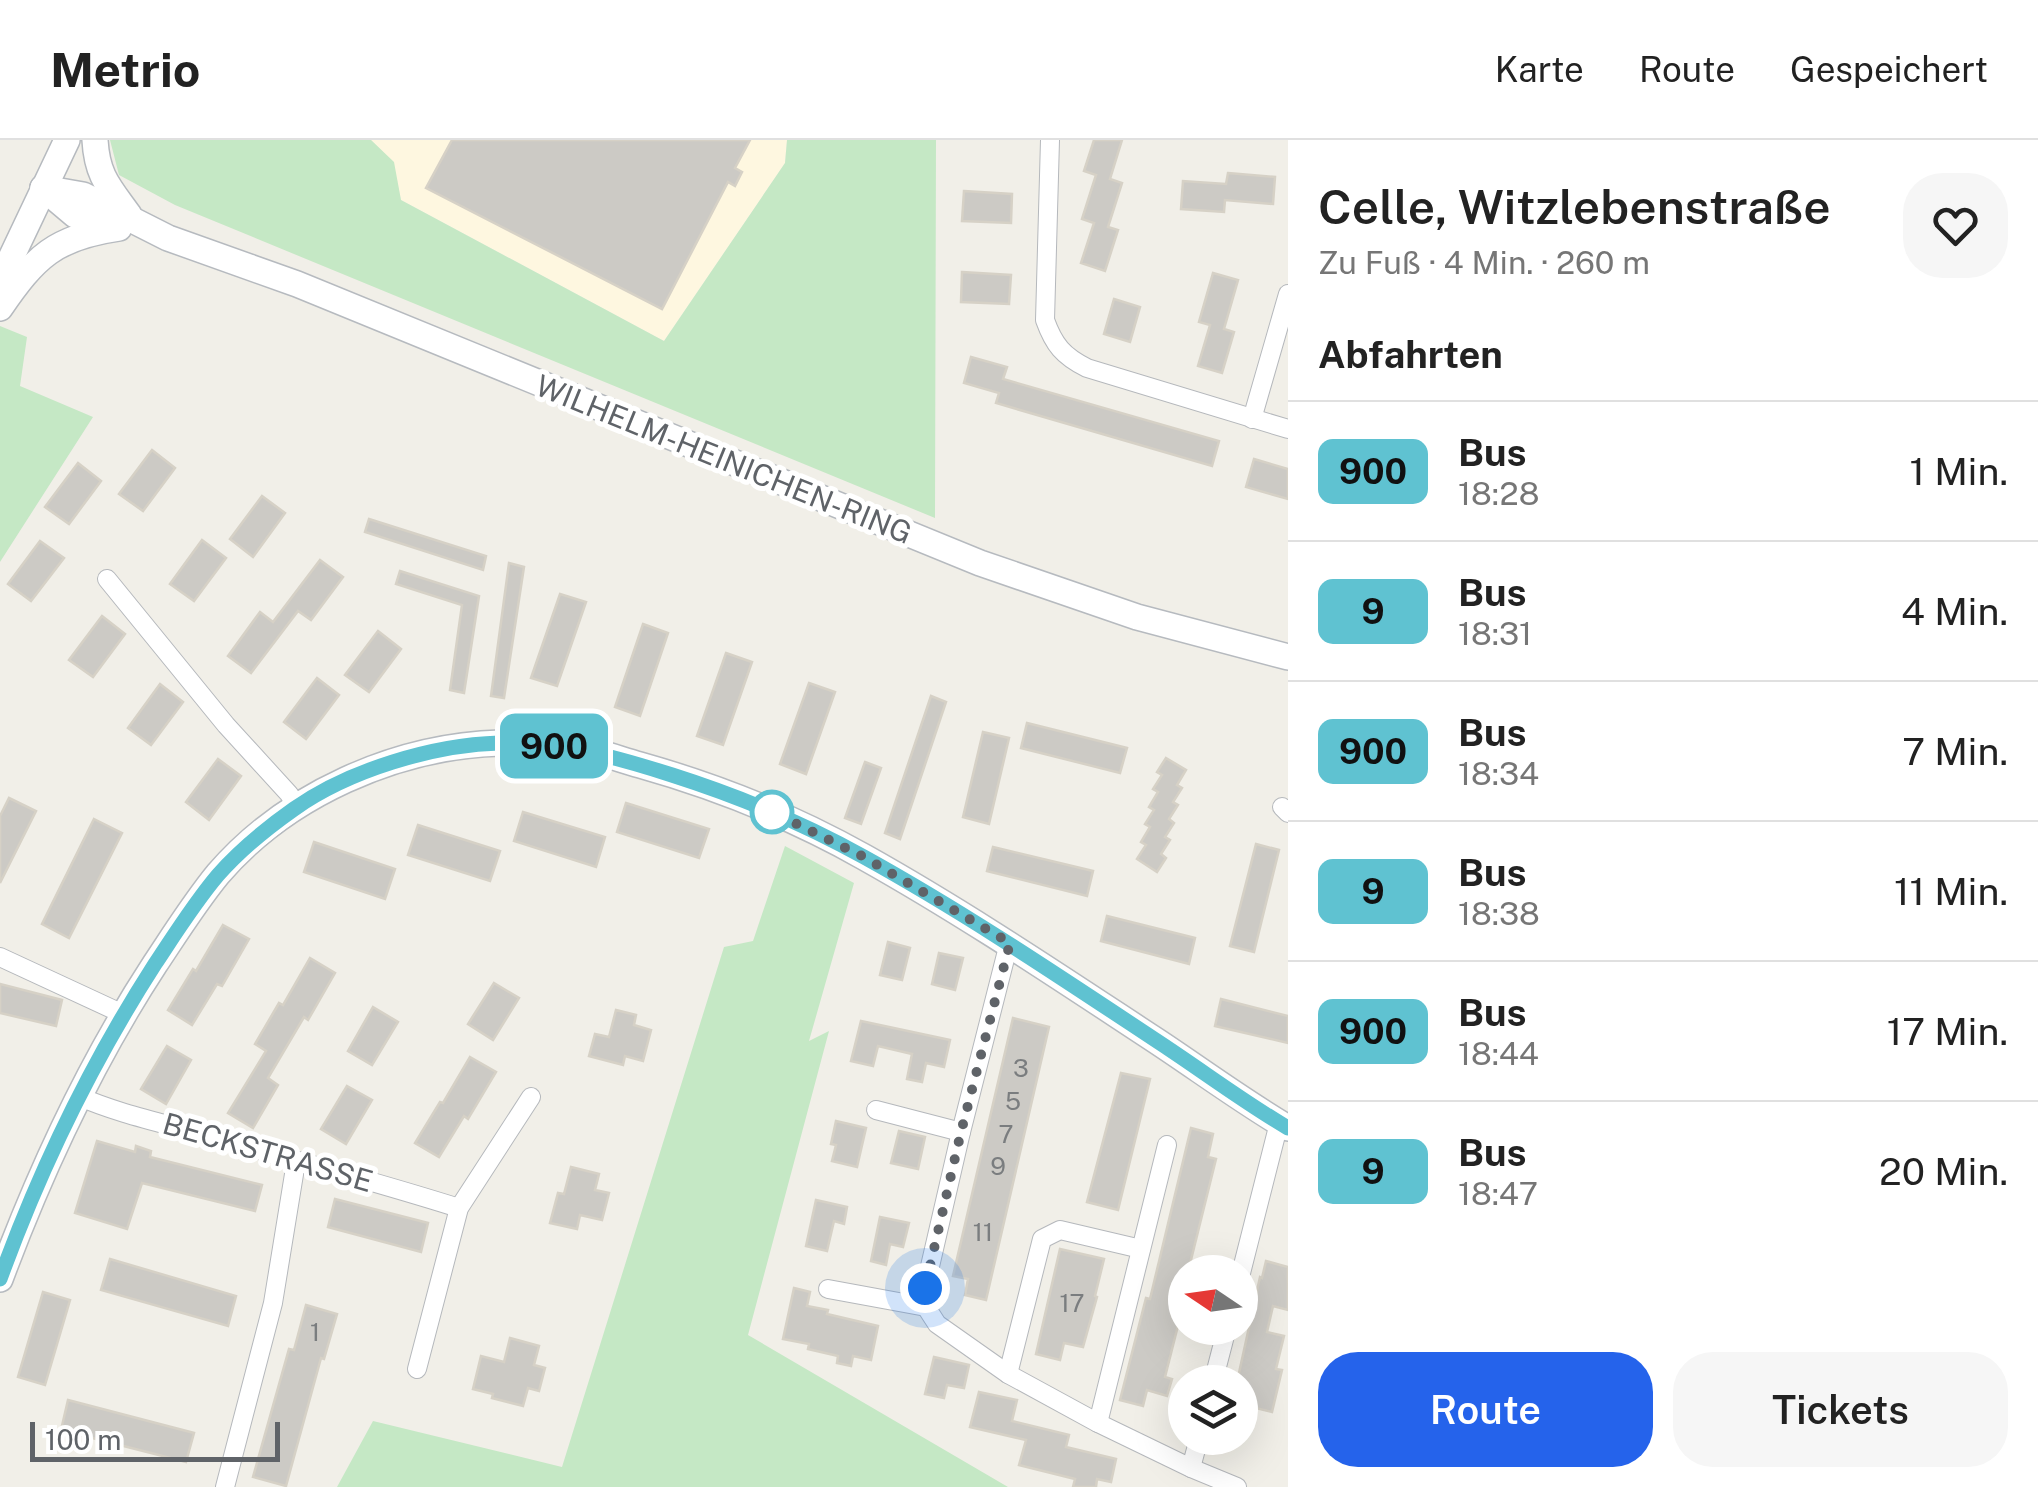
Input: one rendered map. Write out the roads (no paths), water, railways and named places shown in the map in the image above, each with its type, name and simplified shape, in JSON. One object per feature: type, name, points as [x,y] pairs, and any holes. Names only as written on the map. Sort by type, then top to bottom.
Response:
[{"type":"main road","points":[[0,281],[67,140]]},
{"type":"main road","points":[[0,308],[40,256],[62,243],[126,224],[98,168],[95,140]]},
{"type":"main road","name":"WILHELM-HEINICHEN-RING","points":[[43,188],[84,195],[126,224],[298,284],[980,564],[1136,617],[1288,657]]},
{"type":"main road","points":[[3,1262],[78,1096],[123,1014],[219,874],[297,806],[333,786],[372,770],[468,745],[503,742],[579,748],[760,806],[862,856],[1010,943],[1284,1125]]},
{"type":"street","points":[[1050,140],[1045,320],[1052,342],[1066,358],[1087,368],[1288,430]]},
{"type":"street","points":[[1252,419],[1288,294]]},
{"type":"street","points":[[107,578],[297,806]]},
{"type":"street","points":[[1010,943],[961,1132],[925,1288],[926,1307],[937,1324],[1008,1374],[1191,1468],[1237,1487]]},
{"type":"street","points":[[0,957],[123,1014]]},
{"type":"street","name":"BECKSTRASSE","points":[[78,1096],[458,1208]]},
{"type":"street","points":[[417,1370],[458,1208],[530,1098]]},
{"type":"street","points":[[876,1110],[961,1132]]},
{"type":"street","points":[[1246,1255],[1284,1125]]},
{"type":"street","points":[[1098,1422],[1167,1145]]},
{"type":"street","points":[[225,1487],[273,1303],[296,1162]]},
{"type":"street","points":[[1008,1374],[1042,1238],[1060,1230],[1141,1250]]},
{"type":"street","points":[[828,1289],[926,1307]]},
{"type":"street","points":[[1191,1468],[1194,1455]]}]
